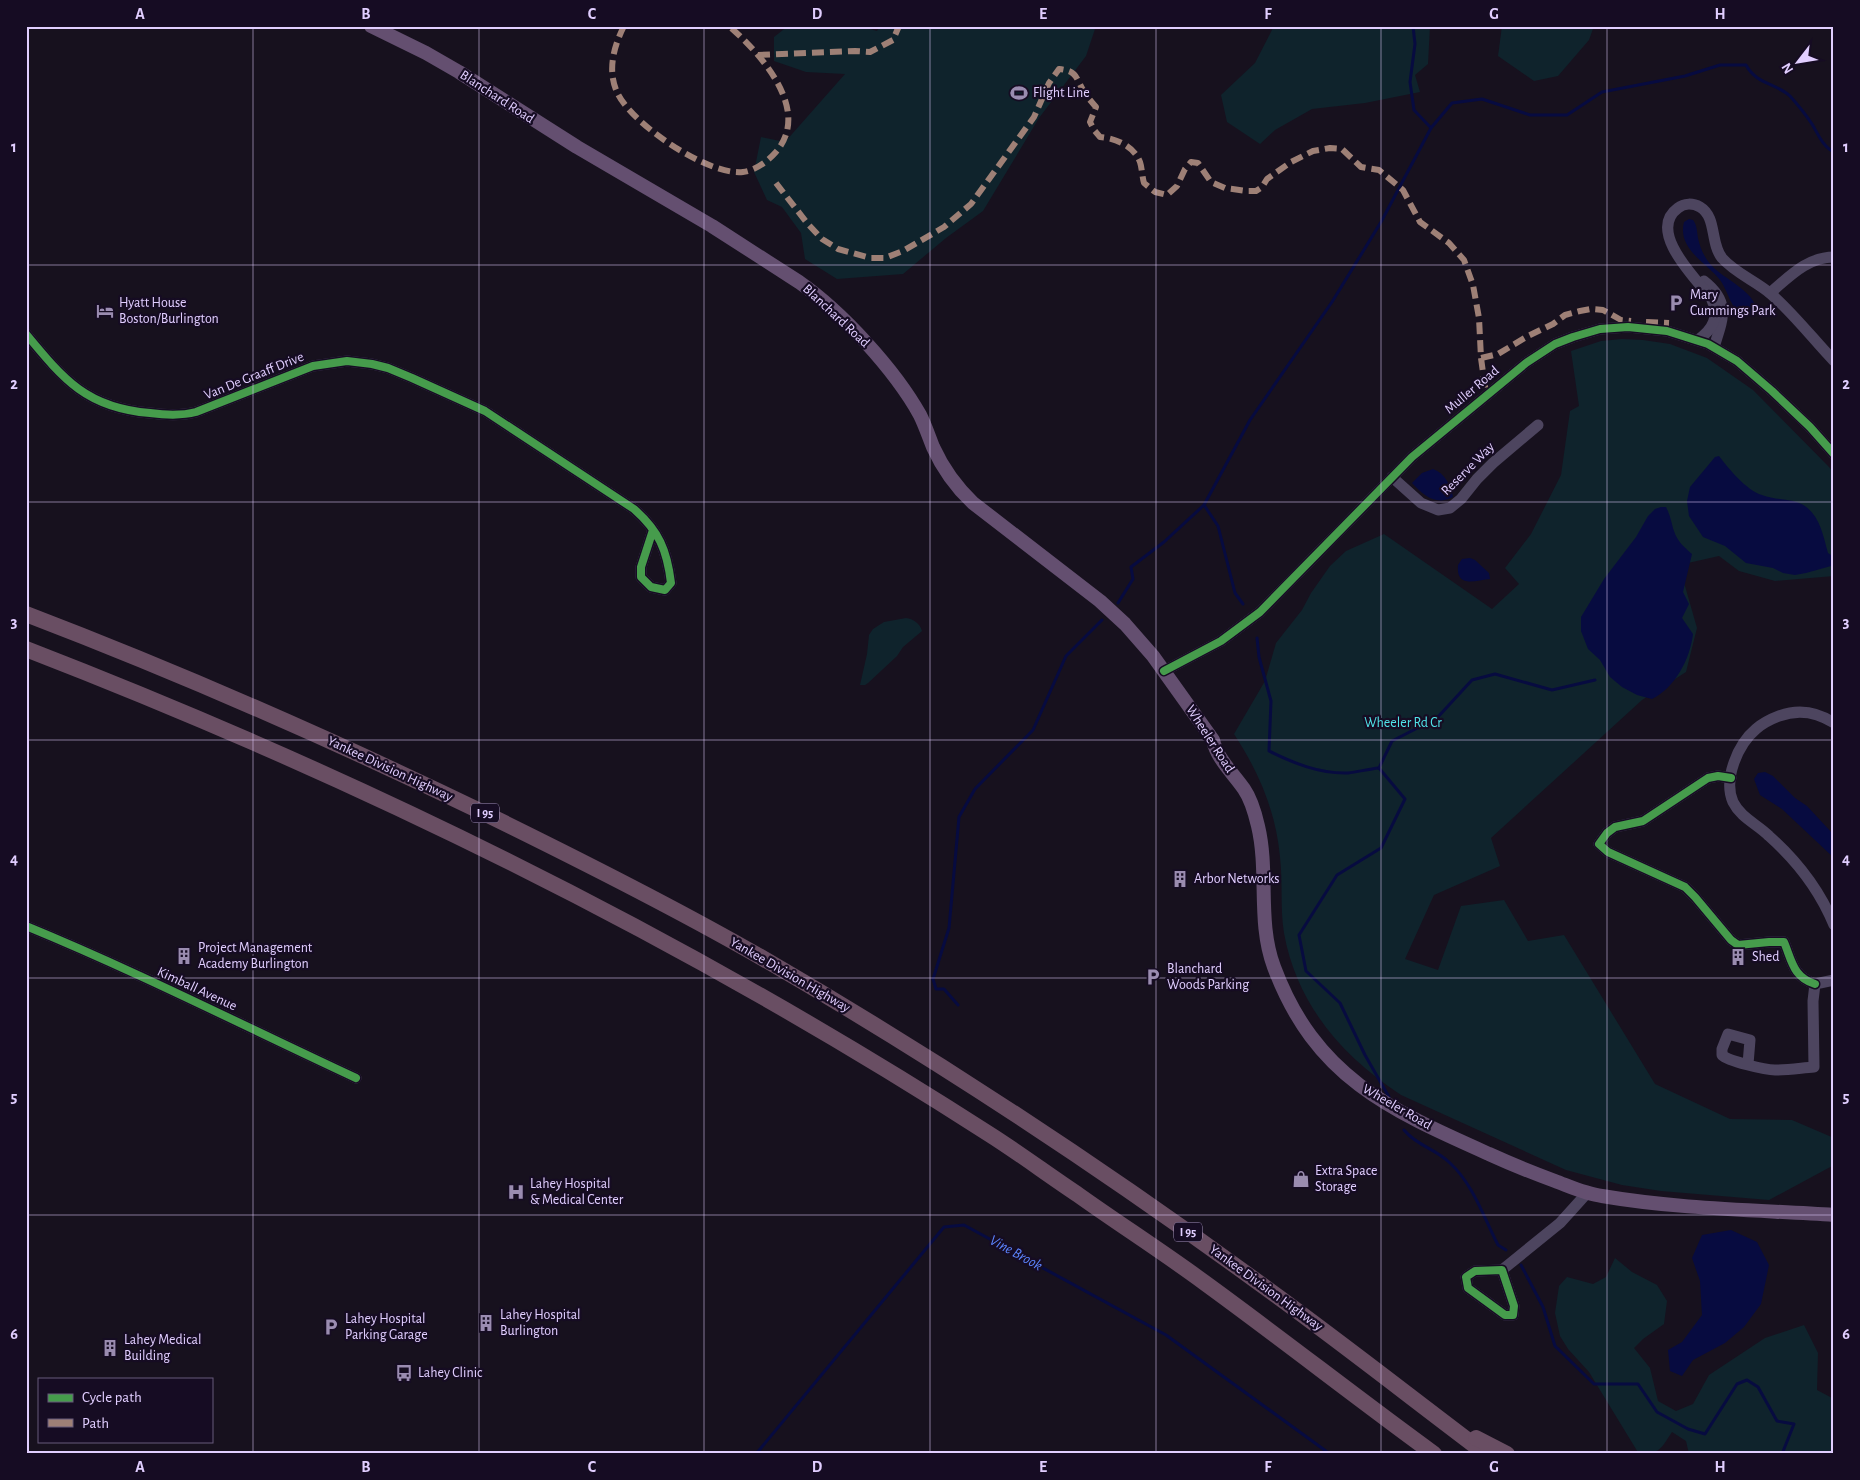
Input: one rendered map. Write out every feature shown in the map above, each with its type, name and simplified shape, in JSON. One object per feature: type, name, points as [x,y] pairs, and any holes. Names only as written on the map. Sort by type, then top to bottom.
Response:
[{"type":"highway","name":"Yankee Division Highway","points":[[26,614],[201,683],[437,790],[563,851],[763,959],[880,1029],[1040,1130],[1252,1277],[1486,1454]]},
{"type":"highway","name":"I 95","points":[[26,648],[136,691],[264,745],[473,844],[673,946],[816,1027],[994,1137],[1140,1237],[1205,1283],[1434,1454]]},
{"type":"highway","points":[[1445,1423],[1507,1454]]},
{"type":"main road","name":"Blanchard Road","points":[[371,26],[459,72],[577,148],[712,226],[813,292],[876,355],[894,377],[921,417],[940,462],[958,489],[984,512],[1113,612],[1142,642],[1164,671]]},
{"type":"main road","name":"Wheeler Road","points":[[1164,671],[1213,740],[1215,750],[1245,791],[1253,807],[1262,844],[1268,947],[1286,994],[1317,1044],[1333,1063],[1353,1081],[1376,1098],[1407,1116],[1510,1164],[1600,1196],[1663,1204],[1834,1215]]},
{"type":"street","points":[[1698,340],[1712,326],[1716,314],[1711,298],[1674,251],[1669,228],[1673,213],[1688,204],[1700,206],[1707,214],[1716,247],[1725,261],[1770,293],[1834,361]]},
{"type":"street","points":[[1770,293],[1807,263],[1834,257]]},
{"type":"street","points":[[1690,272],[1710,286],[1717,293],[1722,303],[1723,321],[1714,347]]},
{"type":"street","name":"Muller Road","points":[[1164,671],[1215,644],[1260,612],[1418,451],[1514,372],[1534,357],[1564,340],[1600,329],[1628,327],[1667,332],[1698,340],[1737,361],[1804,421],[1834,454]]},
{"type":"street","name":"Van De Graaff Drive","points":[[26,334],[57,372],[74,386],[106,404],[119,409],[138,412],[182,415],[196,412],[297,371],[323,364],[346,361],[388,368],[485,411],[634,509],[653,530],[663,546],[668,562],[671,583],[665,590],[651,587],[641,577],[641,567],[653,530]]},
{"type":"street","name":"Reserve Way","points":[[1392,477],[1421,503],[1438,510],[1450,508],[1461,499],[1493,463],[1538,425]]},
{"type":"street","points":[[1834,723],[1810,712],[1784,714],[1769,720],[1755,730],[1745,741],[1734,764],[1731,778],[1733,801],[1739,811],[1769,836],[1797,866],[1823,902],[1834,925]]},
{"type":"street","points":[[1731,778],[1718,776],[1708,778],[1643,821],[1615,827],[1607,833],[1599,844],[1608,852],[1685,887],[1695,896],[1731,940],[1738,945],[1784,942],[1800,978],[1815,984],[1834,980]]},
{"type":"street","name":"Kimball Avenue","points":[[26,926],[225,1014],[296,1051],[356,1078]]},
{"type":"street","points":[[1748,1064],[1772,1070],[1814,1067],[1813,1001],[1815,984]]},
{"type":"street","points":[[1502,1270],[1514,1306],[1513,1315],[1505,1315],[1468,1288],[1466,1277],[1475,1270],[1502,1270],[1560,1223],[1588,1192]]},
{"type":"green space","points":[[788,26],[859,26],[877,31],[880,26],[1096,26],[1086,56],[1039,118],[983,211],[946,238],[903,274],[837,279],[805,259],[801,233],[782,207],[767,200],[754,172],[761,137],[785,142],[845,74],[806,72],[774,61],[774,37]]},
{"type":"green space","points":[[1274,26],[1430,26],[1428,64],[1415,75],[1420,92],[1365,103],[1312,109],[1275,130],[1260,144],[1227,122],[1221,95],[1255,63]]},
{"type":"green space","points":[[1502,26],[1594,26],[1589,40],[1558,76],[1534,81],[1498,56]]},
{"type":"green space","name":"Wheeler Rd Cr","points":[[1622,339],[1670,344],[1707,358],[1753,390],[1829,467],[1834,473],[1834,576],[1775,581],[1739,571],[1719,556],[1679,565],[1697,628],[1686,672],[1642,700],[1491,838],[1500,866],[1434,895],[1405,959],[1438,970],[1461,906],[1504,900],[1528,941],[1564,935],[1655,1084],[1730,1119],[1792,1120],[1834,1138],[1834,1165],[1769,1200],[1661,1191],[1622,1185],[1566,1170],[1401,1095],[1360,1063],[1341,1046],[1325,1026],[1311,1006],[1299,983],[1290,959],[1284,933],[1281,867],[1275,824],[1265,793],[1251,763],[1234,734],[1265,681],[1276,643],[1302,610],[1311,593],[1330,566],[1346,551],[1384,534],[1492,609],[1519,584],[1505,568],[1531,534],[1561,475],[1570,411],[1579,406],[1571,351],[1601,341]]},
{"type":"green space","points":[[906,618],[916,622],[922,631],[903,647],[897,656],[868,683],[860,685],[869,635],[873,629],[884,622]]},
{"type":"green space","points":[[1615,1258],[1632,1272],[1657,1285],[1667,1301],[1664,1324],[1634,1348],[1650,1368],[1658,1401],[1676,1411],[1693,1404],[1709,1375],[1765,1338],[1804,1325],[1818,1353],[1817,1390],[1834,1399],[1834,1454],[1689,1454],[1686,1441],[1672,1432],[1660,1449],[1652,1453],[1639,1454],[1589,1372],[1568,1349],[1560,1336],[1555,1313],[1559,1286],[1567,1277],[1593,1284],[1606,1277]]},
{"type":"shaded area","points":[[1689,219],[1693,220],[1695,224],[1700,246],[1709,263],[1744,291],[1754,303],[1756,309],[1752,315],[1744,316],[1739,313],[1720,280],[1689,248],[1683,232],[1684,222]]},
{"type":"shaded area","points":[[1719,456],[1750,489],[1762,495],[1793,501],[1808,509],[1818,521],[1828,553],[1834,557],[1834,568],[1831,566],[1795,575],[1783,573],[1773,568],[1746,563],[1725,546],[1703,537],[1689,516],[1687,501],[1690,487],[1715,457]]},
{"type":"shaded area","points":[[1433,469],[1447,480],[1453,497],[1447,500],[1436,500],[1426,496],[1412,483],[1422,473]]},
{"type":"shaded area","points":[[1666,507],[1677,538],[1692,554],[1683,592],[1689,604],[1682,618],[1693,634],[1689,653],[1680,672],[1668,688],[1652,699],[1637,695],[1622,687],[1610,677],[1600,660],[1588,649],[1581,631],[1581,617],[1604,579],[1636,537],[1648,516],[1655,509]]},
{"type":"shaded area","points":[[1470,558],[1475,560],[1489,573],[1490,579],[1468,581],[1460,577],[1458,565],[1462,559]]},
{"type":"shaded area","points":[[1765,772],[1773,776],[1795,798],[1807,806],[1833,834],[1834,858],[1782,809],[1760,795],[1754,779],[1758,773]]},
{"type":"shaded area","points":[[1731,1230],[1757,1242],[1769,1265],[1761,1304],[1744,1327],[1725,1343],[1693,1360],[1682,1376],[1670,1371],[1668,1350],[1682,1342],[1702,1315],[1700,1281],[1692,1258],[1702,1235]]},
{"type":"waterway","points":[[1413,26],[1415,44],[1410,82],[1414,110],[1431,128]]},
{"type":"waterway","points":[[1118,603],[1133,579],[1131,567],[1164,542],[1204,505],[1250,420],[1332,302],[1381,222],[1431,128],[1452,103],[1482,99],[1530,115],[1567,115],[1602,92],[1685,76],[1720,65],[1746,65],[1750,72],[1761,80],[1779,88],[1790,96],[1810,121],[1824,144],[1834,152]]},
{"type":"waterway","points":[[1204,505],[1218,526],[1235,593],[1243,604]]},
{"type":"waterway","points":[[958,1005],[944,989],[936,989],[933,979],[949,928],[959,817],[975,789],[1033,730],[1066,656],[1102,620]]},
{"type":"waterway","points":[[1257,638],[1259,657],[1271,701],[1269,751],[1288,760],[1327,772],[1348,773],[1379,768]]},
{"type":"waterway","points":[[1379,768],[1392,741],[1437,718],[1472,680],[1495,674],[1552,690],[1595,680]]},
{"type":"waterway","points":[[1379,768],[1405,799],[1381,848],[1337,875],[1299,935],[1306,971],[1340,1003],[1365,1055],[1389,1097]]},
{"type":"waterway","points":[[1404,1130],[1415,1140],[1445,1158],[1458,1171],[1472,1191],[1498,1245],[1506,1250]]},
{"type":"waterway","name":"Vine Brook","points":[[756,1454],[944,1227],[964,1225],[1166,1335],[1330,1454]]},
{"type":"waterway","points":[[1521,1265],[1543,1307],[1555,1346],[1594,1384],[1638,1384],[1657,1412],[1688,1429],[1705,1434],[1737,1384],[1747,1380],[1758,1387],[1777,1421],[1794,1424],[1782,1454]]},
{"type":"marked path","points":[[624,26],[613,58],[612,75],[617,92],[625,105],[653,132],[691,157],[710,166],[728,171],[743,172],[760,166],[775,153],[785,137],[788,119],[786,102],[768,67],[729,26]]},
{"type":"marked path","points":[[758,55],[870,52],[893,40],[899,26]]},
{"type":"marked path","points":[[776,183],[822,239],[838,249],[871,258],[885,258],[903,251],[944,227],[971,204],[1034,117],[1049,83],[1059,69],[1069,71],[1075,75],[1096,107],[1090,122],[1094,130],[1100,137],[1118,141],[1133,151],[1140,162],[1144,183],[1155,192],[1167,195],[1177,186],[1185,169],[1191,162],[1198,163],[1211,182],[1225,188],[1256,191],[1262,187],[1267,179],[1291,162],[1313,151],[1330,148],[1342,149],[1361,167],[1379,170],[1403,190],[1420,222],[1449,243],[1464,260],[1473,285],[1479,318],[1481,358],[1498,354],[1553,324],[1565,315],[1580,311],[1591,309],[1603,310],[1621,320],[1631,321]]},
{"type":"marked path","points":[[1646,322],[1669,323]]},
{"type":"marked path","points":[[1481,358],[1486,394]]},
{"type":"cycle path","points":[[1164,671],[1221,641],[1260,612],[1412,457],[1526,363],[1555,344],[1573,337],[1600,329],[1628,327],[1667,331],[1708,344],[1737,361],[1772,391],[1810,427],[1834,454]]},
{"type":"cycle path","points":[[26,334],[65,378],[93,398],[128,410],[161,414],[179,415],[196,412],[313,366],[347,361],[388,368],[485,411],[634,509],[656,533],[664,551],[671,583],[665,590],[651,587],[641,577],[641,567],[653,530]]},
{"type":"cycle path","points":[[1731,778],[1718,776],[1708,778],[1643,821],[1615,827],[1607,833],[1599,844],[1608,852],[1685,887],[1731,940],[1738,945],[1784,942],[1798,973],[1815,984]]},
{"type":"cycle path","points":[[26,926],[151,981],[356,1078]]},
{"type":"cycle path","points":[[1502,1270],[1514,1306],[1513,1315],[1505,1315],[1468,1288],[1466,1277],[1475,1271],[1502,1270]]},
{"type":"place","name":"Flight Line","points":[[1019,93]]},
{"type":"place","name":"Mary Cummings Park","points":[[1676,303]]},
{"type":"place","name":"Hyatt House Boston/Burlington","points":[[105,311]]},
{"type":"place","name":"Arbor Networks","points":[[1180,879]]},
{"type":"place","name":"Project Management Academy Burlington","points":[[184,956]]},
{"type":"place","name":"Shed","points":[[1738,957]]},
{"type":"place","name":"Blanchard Woods Parking","points":[[1153,977]]},
{"type":"place","name":"Extra Space Storage","points":[[1301,1179]]},
{"type":"place","name":"Lahey Hospital & Medical Center","points":[[516,1192]]},
{"type":"place","name":"Lahey Hospital Burlington","points":[[486,1323]]},
{"type":"place","name":"Lahey Hospital Parking Garage","points":[[331,1327]]},
{"type":"place","name":"Lahey Medical Building","points":[[110,1348]]},
{"type":"place","name":"Lahey Clinic","points":[[404,1373]]}]
